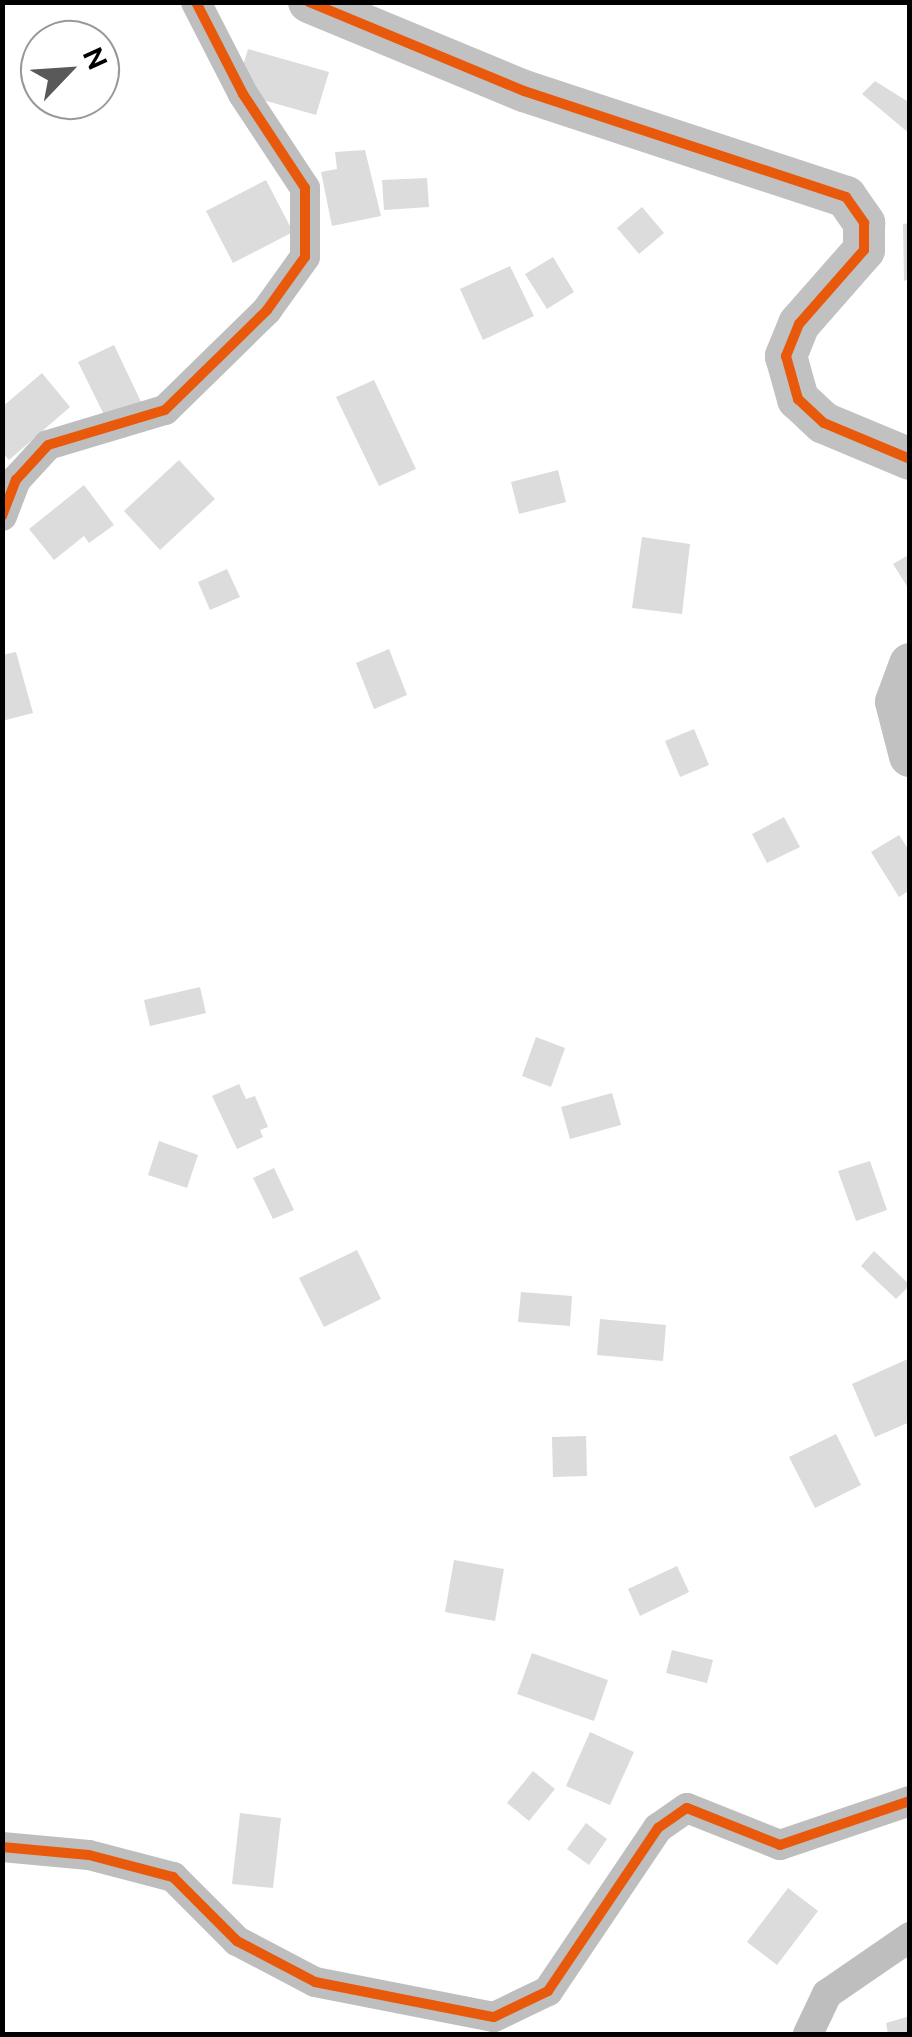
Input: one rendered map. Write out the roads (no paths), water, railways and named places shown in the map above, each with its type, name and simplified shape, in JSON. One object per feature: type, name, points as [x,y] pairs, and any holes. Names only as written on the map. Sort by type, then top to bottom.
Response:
[{"type":"street","points":[[2,516],[16,480],[48,446],[164,410],[267,310],[305,257],[305,188],[243,94],[196,2]]},
{"type":"street","points":[[309,2],[524,92],[846,197],[864,223],[864,250],[798,324],[786,356],[798,399],[824,423],[910,459]]},
{"type":"street","points":[[910,664],[896,702],[910,756]]},
{"type":"street","points":[[2,1847],[89,1855],[173,1877],[237,1941],[315,1982],[494,2017],[548,1991],[658,1828],[687,1808],[780,1845],[910,1801]]},
{"type":"street","points":[[808,2034],[827,1994],[910,1937]]}]
